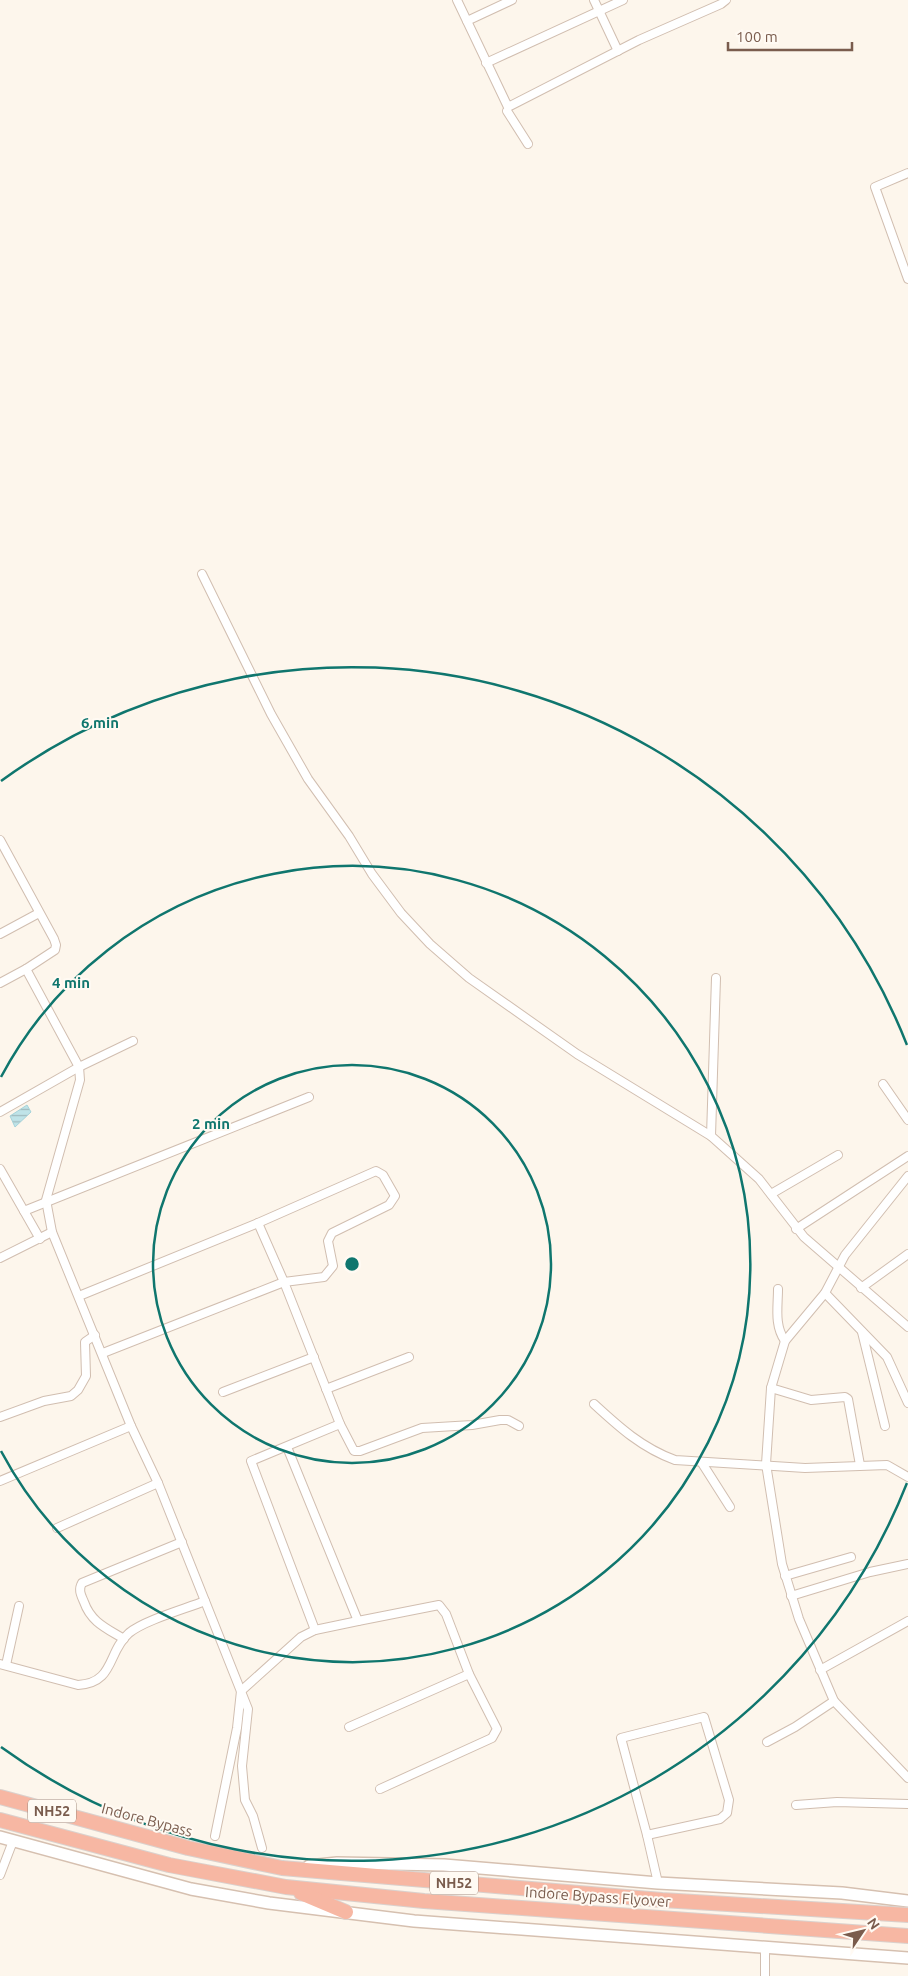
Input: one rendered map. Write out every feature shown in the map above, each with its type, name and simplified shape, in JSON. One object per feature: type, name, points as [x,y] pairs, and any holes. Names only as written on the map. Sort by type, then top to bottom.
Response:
[{"type":"highway","name":"Indore Bypass","points":[[0,1797],[188,1848],[288,1869]]},
{"type":"highway","name":"NH52","points":[[0,1820],[209,1874],[286,1887]]},
{"type":"highway","name":"Indore Bypass Flyover","points":[[288,1869],[619,1897],[908,1915]]},
{"type":"highway","name":"Indore Bypass Flyover","points":[[286,1887],[353,1895],[640,1918],[908,1936]]},
{"type":"highway","points":[[286,1887],[346,1912]]},
{"type":"street","points":[[457,0],[508,107],[618,51],[726,0]]},
{"type":"street","points":[[467,21],[512,0]]},
{"type":"street","points":[[594,0],[618,51]]},
{"type":"street","points":[[486,63],[622,0]]},
{"type":"street","points":[[507,111],[528,144]]},
{"type":"street","points":[[908,173],[875,187],[908,279]]},
{"type":"street","points":[[202,574],[271,714],[308,779],[349,836],[372,874],[401,913],[430,944],[469,978],[577,1054],[711,1136],[759,1179],[796,1229],[838,1268],[908,1327]]},
{"type":"street","points":[[0,983],[26,969],[54,950],[56,945],[1,846]]},
{"type":"street","points":[[0,934],[39,913]]},
{"type":"street","points":[[26,969],[79,1067],[80,1080],[46,1200],[52,1232],[103,1353],[131,1426],[158,1482],[248,1709],[242,1766],[245,1800],[253,1816],[262,1848]]},
{"type":"street","points":[[711,1136],[716,978]]},
{"type":"street","points":[[0,1112],[79,1067],[133,1041]]},
{"type":"street","points":[[883,1084],[908,1120]]},
{"type":"street","points":[[24,1211],[46,1200],[309,1097]]},
{"type":"street","points":[[771,1194],[838,1155]]},
{"type":"street","points":[[796,1229],[908,1156]]},
{"type":"street","points":[[0,1169],[40,1239]]},
{"type":"street","points":[[79,1296],[258,1222],[373,1171],[383,1174],[395,1196],[389,1205],[332,1233],[328,1241],[333,1266],[324,1277],[284,1282],[103,1353]]},
{"type":"street","points":[[908,1176],[845,1254],[824,1293],[786,1341],[771,1388],[766,1464],[785,1576],[820,1670],[834,1701],[908,1778]]},
{"type":"street","points":[[258,1222],[284,1282],[340,1424],[354,1451],[360,1451],[422,1428],[472,1425],[500,1420],[508,1420],[519,1426]]},
{"type":"street","points":[[0,1258],[52,1232]]},
{"type":"street","points":[[861,1288],[908,1254]]},
{"type":"street","points":[[778,1289],[777,1323],[786,1341]]},
{"type":"street","points":[[824,1293],[887,1357],[908,1403]]},
{"type":"street","points":[[861,1330],[885,1426]]},
{"type":"street","points":[[0,1418],[44,1401],[71,1396],[78,1390],[86,1376],[84,1342],[95,1335]]},
{"type":"street","points":[[224,1392],[314,1357]]},
{"type":"street","points":[[326,1389],[409,1357]]},
{"type":"street","points":[[771,1388],[811,1400],[848,1398],[860,1465]]},
{"type":"street","points":[[594,1404],[625,1433],[655,1453],[675,1460],[702,1463],[766,1464],[805,1468],[886,1465],[908,1477]]},
{"type":"street","points":[[315,1630],[251,1461],[340,1424]]},
{"type":"street","points":[[0,1481],[131,1426]]},
{"type":"street","points":[[287,1447],[358,1621]]},
{"type":"street","points":[[702,1463],[730,1507]]},
{"type":"street","points":[[58,1528],[158,1482]]},
{"type":"street","points":[[124,1639],[95,1622],[89,1615],[80,1592],[82,1583],[182,1542]]},
{"type":"street","points":[[785,1576],[851,1557]]},
{"type":"street","points":[[791,1596],[870,1572],[908,1564]]},
{"type":"street","points":[[19,1606],[3,1665],[78,1685],[90,1684],[102,1678],[124,1639],[137,1628],[204,1601]]},
{"type":"street","points":[[215,1836],[237,1728],[241,1691],[301,1637],[315,1630],[439,1606],[446,1614],[469,1674],[496,1729],[495,1736],[380,1789]]},
{"type":"street","points":[[820,1670],[908,1621]]},
{"type":"street","points":[[349,1727],[469,1674]]},
{"type":"street","points":[[767,1742],[795,1727],[834,1701]]},
{"type":"street","points":[[647,1835],[720,1820],[727,1813],[729,1800],[704,1717],[621,1738],[658,1883]]},
{"type":"street","points":[[796,1805],[837,1802],[908,1804]]},
{"type":"street","points":[[0,1837],[208,1893],[346,1912],[414,1921],[908,1958]]},
{"type":"street","points":[[0,1875],[2,1862],[13,1841]]},
{"type":"street","points":[[288,1869],[337,1864],[444,1865],[658,1883],[842,1893],[908,1901]]},
{"type":"street","points":[[765,1946],[765,1976]]},
{"type":"water","points":[[27,1105],[31,1112],[15,1127],[10,1116]]}]
